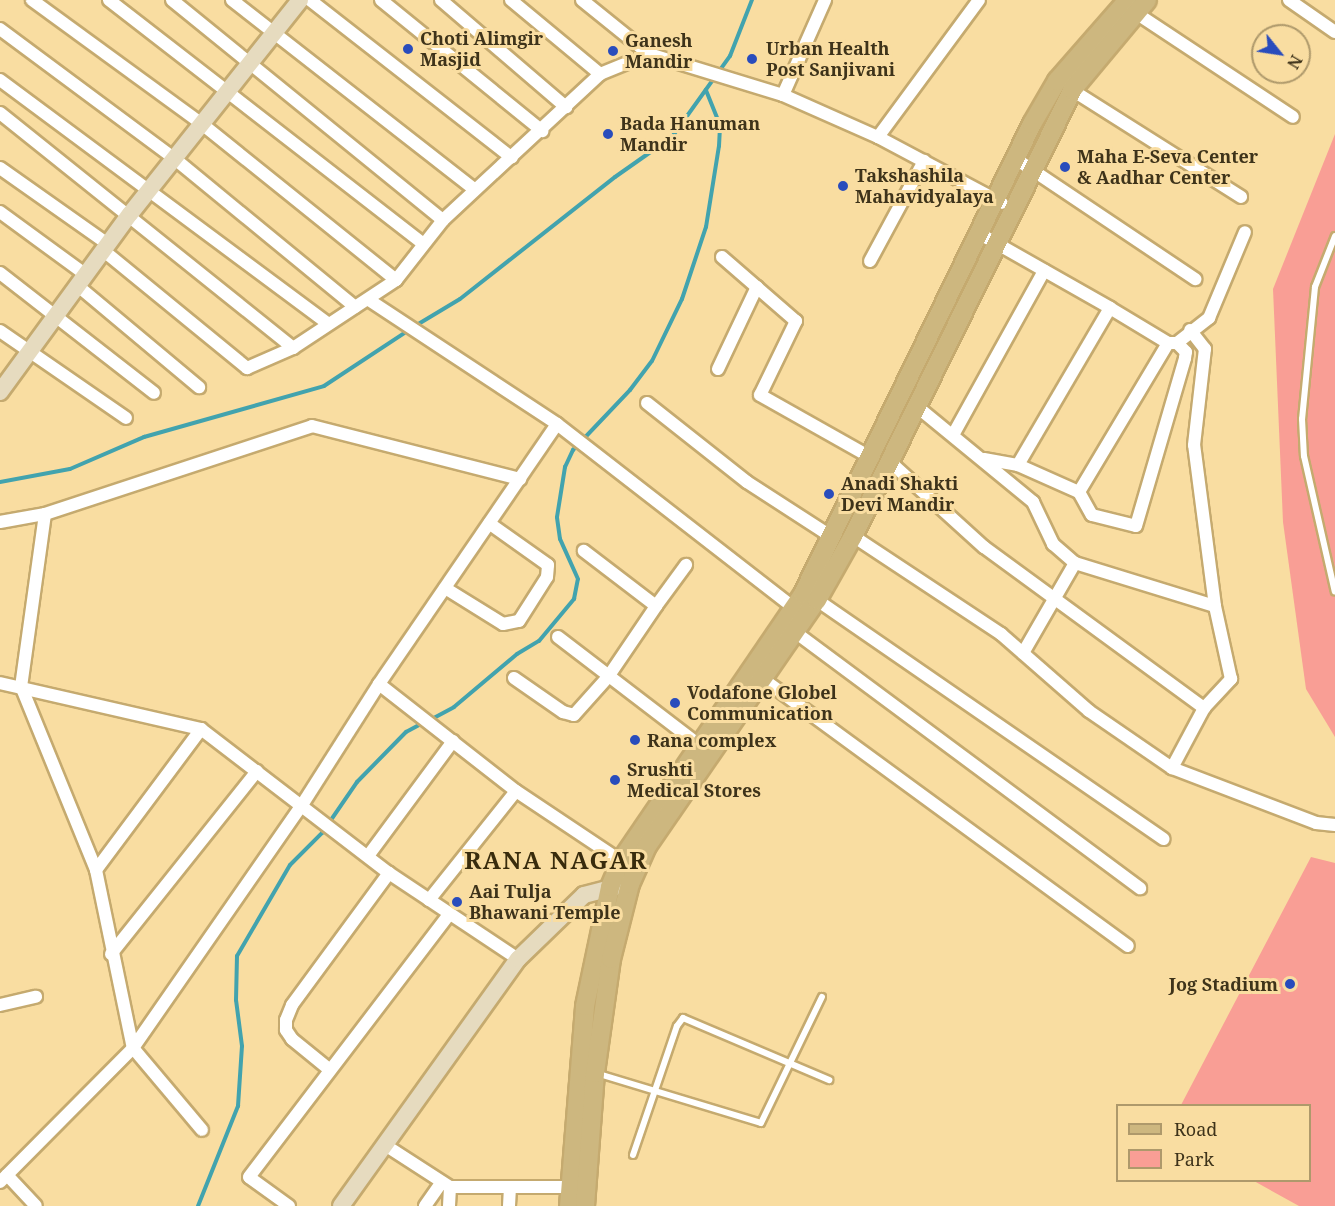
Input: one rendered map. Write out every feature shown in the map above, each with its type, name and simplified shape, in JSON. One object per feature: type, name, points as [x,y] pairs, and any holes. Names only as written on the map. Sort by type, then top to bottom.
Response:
[{"type":"main road","points":[[1023,164],[1072,90],[1137,4]]},
{"type":"main road","points":[[800,612],[817,600],[853,536],[880,460],[1023,164],[1057,81],[1137,4]]},
{"type":"main road","points":[[569,1206],[585,1006],[610,886],[621,861],[698,744],[800,612],[832,537],[915,405],[987,238]]},
{"type":"main road","points":[[585,1206],[595,1073],[611,959],[630,884],[647,846],[763,679],[789,627]]},
{"type":"street","points":[[32,0],[202,124],[396,280]]},
{"type":"street","points":[[110,0],[424,244]]},
{"type":"street","points":[[172,0],[443,220]]},
{"type":"street","points":[[232,0],[273,35],[474,189]]},
{"type":"street","points":[[1,388],[107,248],[130,213],[150,191],[300,0]]},
{"type":"street","points":[[310,0],[512,158]]},
{"type":"street","points":[[381,0],[542,131]]},
{"type":"street","points":[[441,0],[566,107]]},
{"type":"street","points":[[511,0],[600,74]]},
{"type":"street","points":[[582,0],[648,54],[783,95],[878,136],[1004,204]]},
{"type":"street","points":[[783,95],[825,0]]},
{"type":"street","points":[[878,136],[979,0]]},
{"type":"street","points":[[1289,0],[1335,32]]},
{"type":"street","points":[[1137,4],[1293,117]]},
{"type":"street","points":[[0,29],[175,159],[355,307]]},
{"type":"street","points":[[0,168],[107,248],[247,368],[293,348],[369,300],[396,280],[443,220],[474,189],[542,131],[600,74],[648,54]]},
{"type":"street","points":[[0,80],[328,324]]},
{"type":"street","points":[[1072,90],[1241,197]]},
{"type":"street","points":[[0,113],[130,213],[293,348]]},
{"type":"street","points":[[870,261],[924,161]]},
{"type":"street","points":[[1023,164],[1195,279]]},
{"type":"street","points":[[0,212],[82,280],[199,387]]},
{"type":"street","points":[[1079,492],[1173,343],[1212,314],[1226,271],[1245,232]]},
{"type":"street","points":[[983,459],[1018,465],[1079,492],[1092,515],[1136,526],[1186,352],[987,238]]},
{"type":"street","points":[[722,257],[796,321],[760,395],[880,460],[984,547],[1204,708]]},
{"type":"street","points":[[953,435],[1044,270]]},
{"type":"street","points":[[0,273],[54,318],[154,393]]},
{"type":"street","points":[[718,369],[757,287]]},
{"type":"street","points":[[369,300],[557,424],[800,612]]},
{"type":"street","points":[[1018,465],[1110,308]]},
{"type":"street","points":[[1172,768],[1204,708],[1231,679],[1215,606],[1194,445],[1205,351],[1190,330]]},
{"type":"street","points":[[0,332],[126,418]]},
{"type":"street","points":[[647,403],[747,482],[832,537]]},
{"type":"street","points":[[915,405],[1033,502],[1053,544],[1075,563],[1215,606]]},
{"type":"street","points":[[36,1206],[3,1179],[133,1048],[302,805],[379,684],[557,424]]},
{"type":"street","points":[[0,522],[45,514],[312,426],[519,479]]},
{"type":"street","points":[[45,514],[21,686],[96,870],[111,954],[133,1048],[202,1130]]},
{"type":"street","points":[[445,588],[503,624],[519,621],[546,577],[548,565],[489,523]]},
{"type":"street","points":[[853,536],[1001,634],[1089,711],[1172,768],[1316,823],[1335,825]]},
{"type":"street","points":[[584,552],[656,606]]},
{"type":"street","points":[[1023,653],[1056,600],[1075,563]]},
{"type":"street","points":[[514,678],[563,712],[574,715],[608,677],[686,565]]},
{"type":"street","points":[[817,600],[1164,839]]},
{"type":"street","points":[[789,627],[1140,888]]},
{"type":"street","points":[[558,637],[698,744]]},
{"type":"street","points":[[763,679],[1128,946]]},
{"type":"street","points":[[0,682],[201,729],[388,873],[518,959]]},
{"type":"street","points":[[379,684],[516,791],[621,861]]},
{"type":"street","points":[[96,870],[201,729]]},
{"type":"street","points":[[368,856],[453,741]]},
{"type":"street","points":[[111,954],[257,771]]},
{"type":"street","points":[[429,900],[516,791]]},
{"type":"street","points":[[330,1071],[292,1039],[286,1030],[286,1020],[292,1005],[388,873]]},
{"type":"street","points":[[341,1206],[518,959],[584,895],[610,886],[630,884]]},
{"type":"street","points":[[289,1206],[249,1177],[449,914]]},
{"type":"street","points":[[0,1005],[36,997]]},
{"type":"street","points":[[385,1145],[446,1185],[570,1187]]},
{"type":"street","points":[[425,1206],[446,1185]]},
{"type":"street","points":[[446,1185],[449,1206]]},
{"type":"street","points":[[508,1206],[510,1187]]},
{"type":"lane","points":[[1335,236],[1315,286],[1302,419],[1304,456],[1335,592]]},
{"type":"lane","points":[[595,1073],[761,1123],[822,997]]},
{"type":"lane","points":[[633,1155],[654,1091],[683,1018],[830,1080]]},
{"type":"green space","points":[[1335,134],[1335,737],[1306,689],[1283,522],[1273,289]]},
{"type":"green space","name":"Jog Stadium","points":[[1311,857],[1335,863],[1335,1206],[1299,1206],[1256,1182],[1311,1182],[1311,1104],[1182,1104]]},
{"type":"waterway","points":[[415,326],[460,299],[615,177],[672,137],[730,56],[752,0]]},
{"type":"waterway","points":[[430,720],[454,707],[517,654],[539,641],[574,599],[578,579],[560,539],[557,517],[565,467],[573,450],[630,390],[652,361],[682,299],[706,227],[719,146],[720,125],[706,90]]},
{"type":"waterway","points":[[0,482],[70,469],[144,437],[324,386],[409,330]]},
{"type":"waterway","points":[[198,1206],[238,1106],[242,1046],[236,1000],[237,956],[290,865],[322,833],[357,782],[406,732],[423,723]]},
{"type":"place","name":"Choti Alimgir Masjid","points":[[408,49]]},
{"type":"place","name":"Ganesh Mandir","points":[[613,51]]},
{"type":"place","name":"Urban Health Post Sanjivani","points":[[752,59]]},
{"type":"place","name":"Bada Hanuman Mandir","points":[[608,134]]},
{"type":"place","name":"Maha E-Seva Center & Aadhar Center","points":[[1065,167]]},
{"type":"place","name":"Takshashila Mahavidyalaya","points":[[843,186]]},
{"type":"place","name":"Anadi Shakti Devi Mandir","points":[[829,494]]},
{"type":"place","name":"Vodafone Globel Communication","points":[[675,703]]},
{"type":"place","name":"Rana complex","points":[[635,740]]},
{"type":"place","name":"Srushti Medical Stores","points":[[615,780]]},
{"type":"place","name":"Aai Tulja Bhawani Temple","points":[[457,902]]},
{"type":"place","name":"Jog Stadium","points":[[1290,984]]},
{"type":"district","name":"RANA NAGAR","points":[[556,860]]}]
